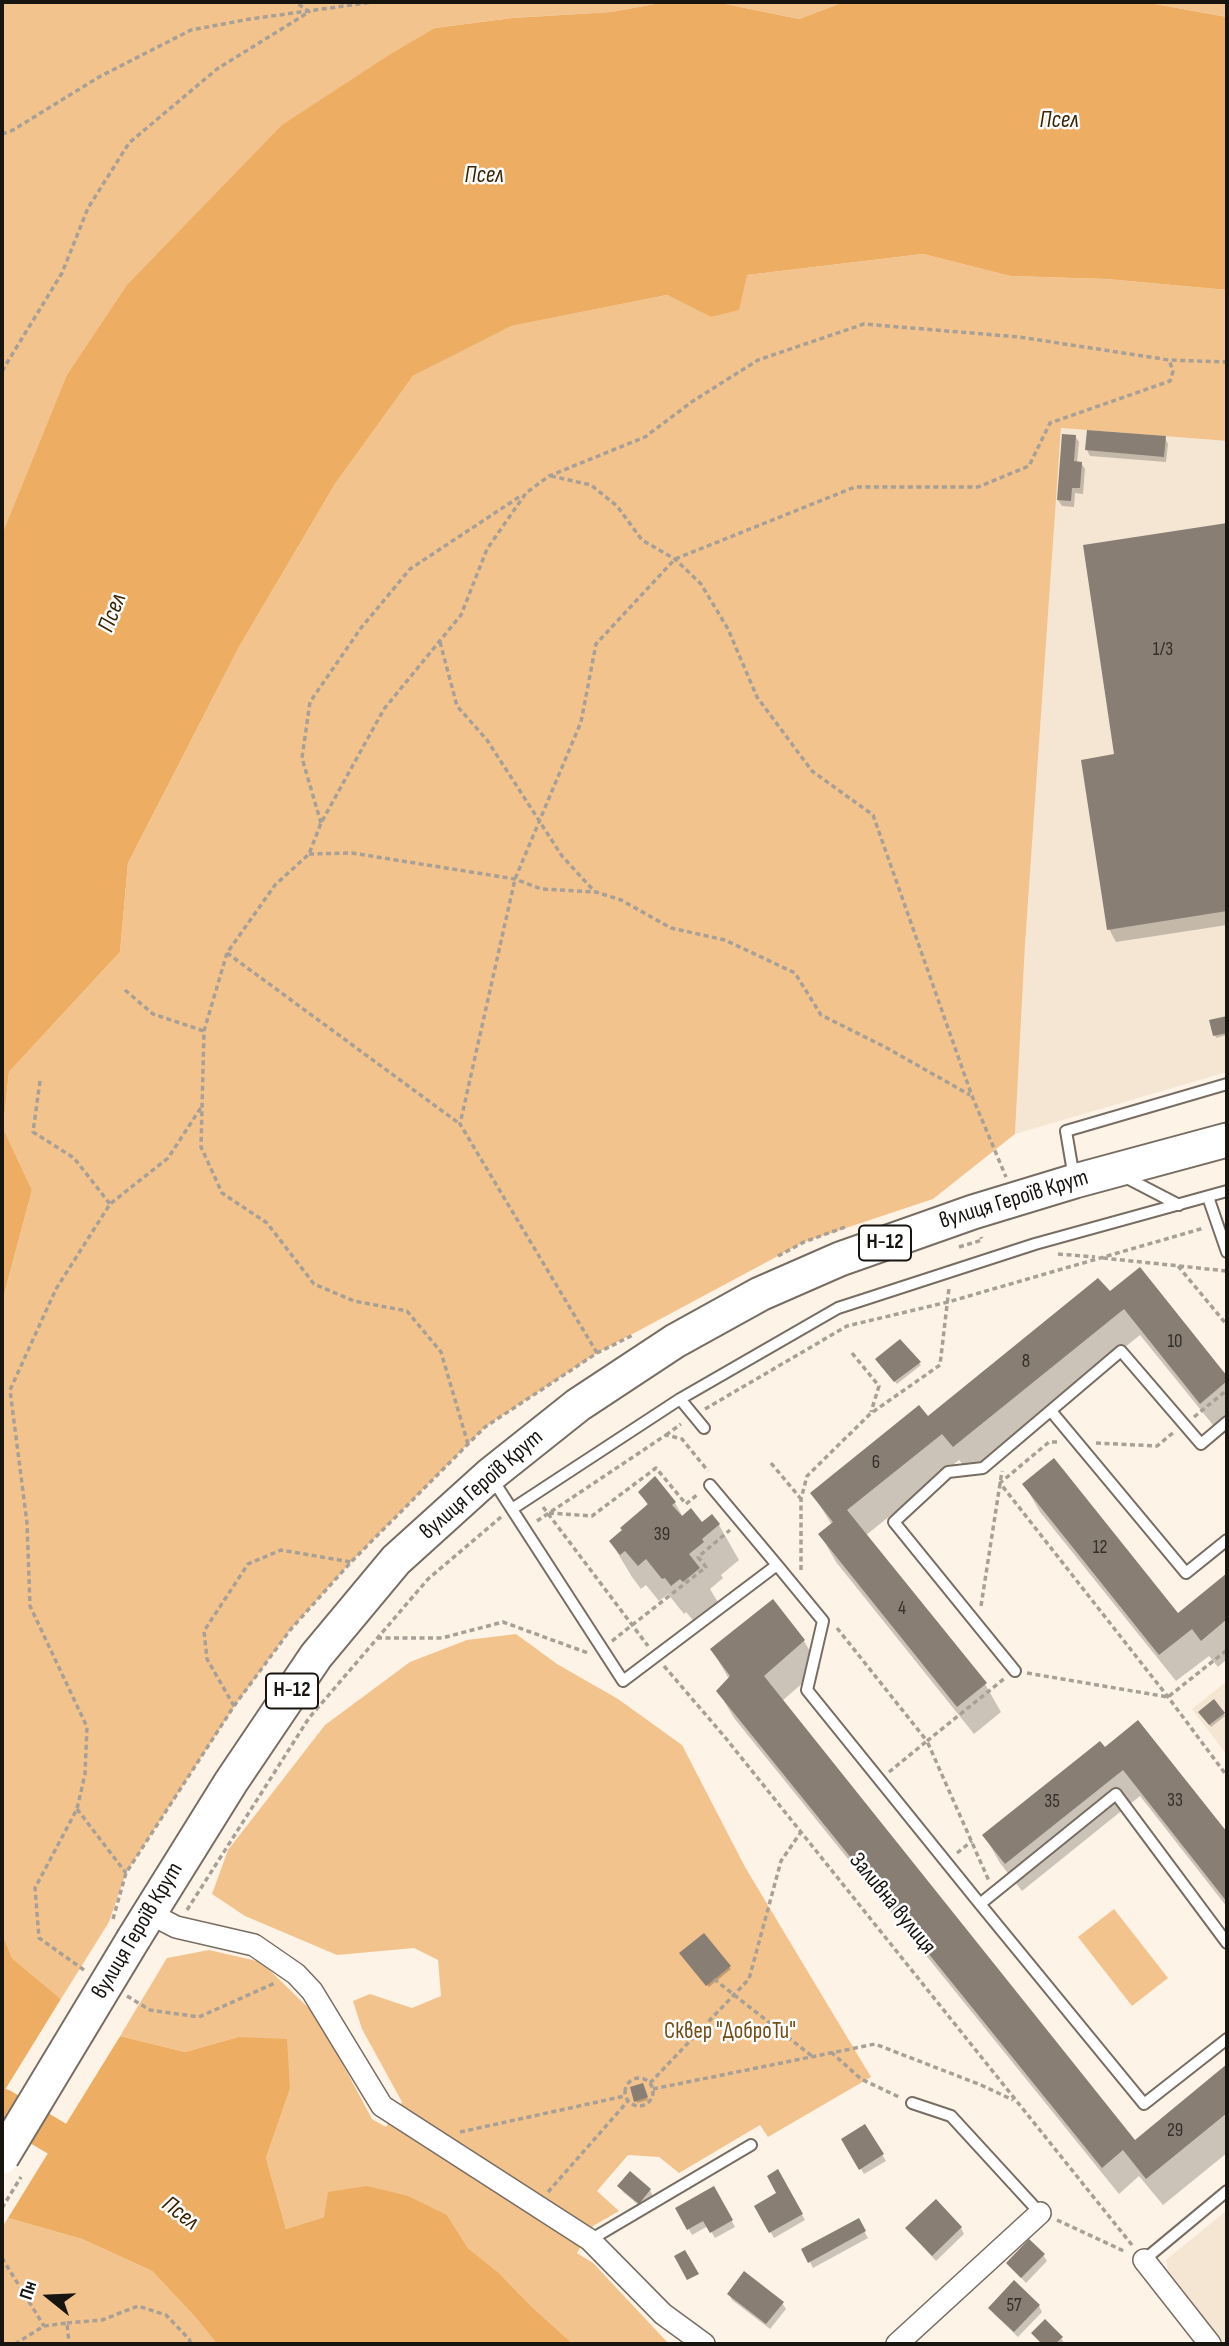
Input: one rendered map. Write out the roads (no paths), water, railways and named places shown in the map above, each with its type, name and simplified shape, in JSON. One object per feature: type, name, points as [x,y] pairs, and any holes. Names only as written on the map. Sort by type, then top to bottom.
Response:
[{"type":"main road","name":"вулиця Героїв Крут","points":[[2,2157],[231,1782],[316,1656],[396,1560],[490,1475],[578,1405],[675,1341],[760,1294],[840,1259],[939,1223],[1075,1181],[1227,1140]]},
{"type":"street","points":[[143,1926],[254,1945],[296,1974],[312,1991],[382,2106],[590,2240],[663,2314],[704,2344]]},
{"type":"street","points":[[897,2344],[1040,2213]]},
{"type":"street","points":[[1144,2260],[1210,2344]]},
{"type":"lane","points":[[1075,1181],[1066,1131],[1227,1084]]},
{"type":"lane","points":[[1113,1171],[1179,1205]]},
{"type":"lane","points":[[512,1509],[680,1399],[838,1308],[1035,1244],[1227,1191]]},
{"type":"lane","points":[[1208,1197],[1227,1252]]},
{"type":"lane","points":[[1015,1671],[894,1522],[948,1472],[983,1468],[1121,1351],[1201,1444],[1227,1422]]},
{"type":"lane","points":[[680,1399],[704,1428]]},
{"type":"lane","points":[[1051,1411],[1186,1573],[1227,1540]]},
{"type":"lane","points":[[490,1475],[623,1681],[777,1565]]},
{"type":"lane","points":[[710,1485],[823,1621],[807,1690],[1144,2104],[1227,2039]]},
{"type":"lane","points":[[980,1904],[1116,1794],[1227,1943]]},
{"type":"lane","points":[[912,2103],[951,2116],[1040,2213]]},
{"type":"lane","points":[[590,2240],[751,2145]]},
{"type":"lane","points":[[1144,2260],[1227,2191]]},
{"type":"water","name":"Псел","points":[[665,2],[716,2],[799,19],[844,2],[1144,2],[1227,17],[1227,290],[1106,279],[1010,276],[923,254],[747,275],[739,310],[711,317],[667,295],[511,326],[413,376],[335,484],[239,647],[128,863],[120,952],[9,1072],[3,1128],[32,1190],[2,1302],[2,535],[67,375],[127,285],[282,125],[389,55],[435,28],[512,18],[611,12]]},
{"type":"water","points":[[2,1933],[12,1958],[61,1999],[2,2095]]},
{"type":"water","name":"Псел","points":[[120,2036],[185,2052],[238,2037],[287,2039],[290,2089],[266,2158],[286,2229],[324,2217],[328,2192],[367,2186],[408,2196],[447,2215],[468,2248],[498,2272],[573,2344],[217,2344],[152,2271],[82,2239],[8,2218]]},
{"type":"waterway","name":"Псел","points":[[2,2106],[98,2163]]},
{"type":"park label","name":"Сквер \"ДоброТи\"","points":[[730,2032]]}]
